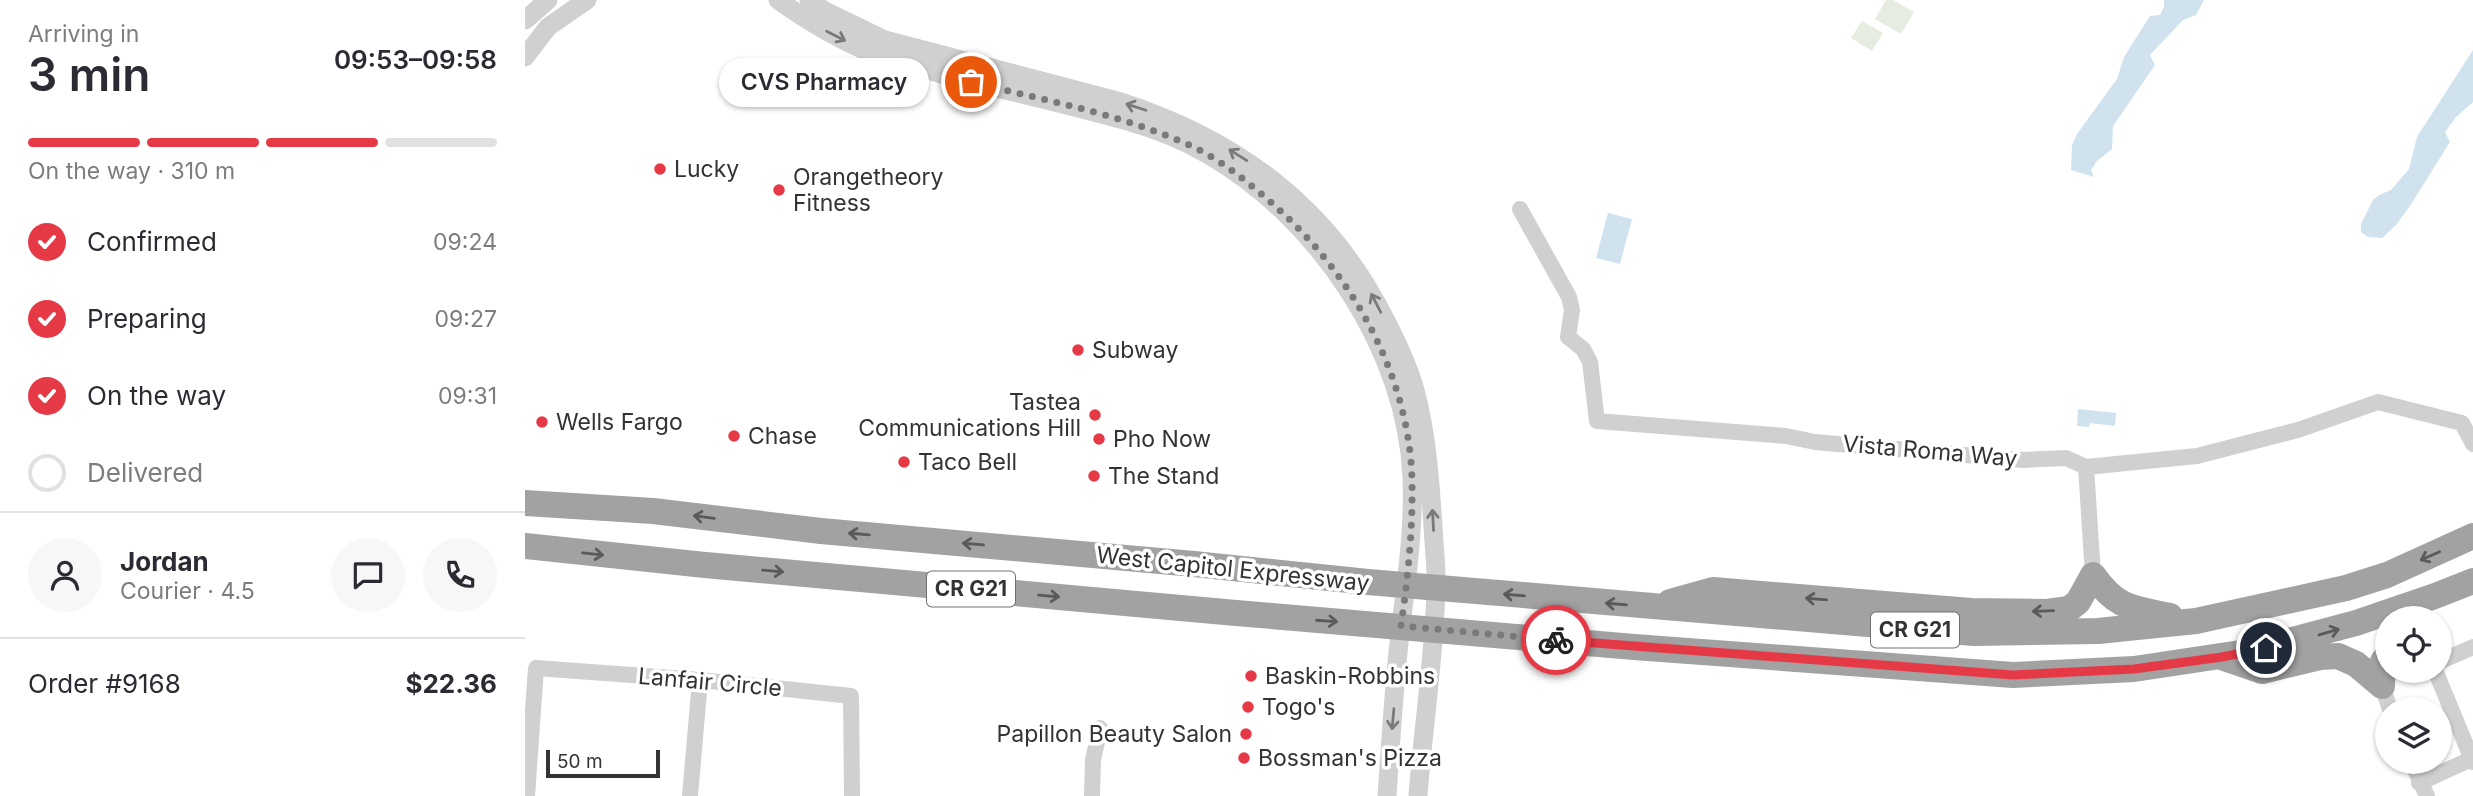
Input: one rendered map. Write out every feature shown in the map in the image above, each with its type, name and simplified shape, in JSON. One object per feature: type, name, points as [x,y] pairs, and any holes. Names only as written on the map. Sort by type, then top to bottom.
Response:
[{"type":"highway","name":"West Capitol Expressway","points":[[525,503],[653,511],[821,531],[1407,586],[1974,633],[2098,631],[2196,621],[2356,585],[2387,575],[2473,536]]},
{"type":"highway","name":"West Capitol Expressway","points":[[525,547],[1635,647],[2013,675],[2134,669],[2222,657],[2304,639],[2435,597],[2473,580]]},
{"type":"highway","points":[[1650,607],[1713,590],[1971,611],[2046,611],[2069,609],[2078,602],[2093,575],[2105,593],[2124,606],[2196,621]]},
{"type":"highway","points":[[2427,606],[2435,597]]},
{"type":"highway","points":[[2222,657],[2262,671],[2320,657],[2338,656],[2356,664],[2386,697]]},
{"type":"street","points":[[525,20],[548,0]]},
{"type":"street","points":[[525,57],[548,27],[587,0]]},
{"type":"street","points":[[778,0],[825,30],[879,56],[1129,122],[1190,145],[1243,179],[1300,228],[1332,265],[1358,304],[1377,342],[1398,398],[1412,476],[1412,548],[1401,626],[1387,796]]},
{"type":"street","points":[[809,0],[885,40],[1156,113],[1238,155],[1276,181],[1343,251],[1371,292],[1395,340],[1414,387],[1425,431],[1436,588],[1418,796]]},
{"type":"street","name":"Vista Roma Way","points":[[1520,209],[1569,297],[1572,310],[1568,337],[1583,349],[1590,362],[1597,421],[1786,436],[1815,442],[1919,452],[2023,460],[2066,458],[2086,467],[2197,456],[2298,430],[2378,402],[2462,423],[2473,444]]},
{"type":"street","points":[[2086,467],[2093,575]]},
{"type":"street","points":[[2452,656],[2473,647]]},
{"type":"street","name":"Lanfair Circle","points":[[528,729],[536,668],[700,680],[851,696],[852,796]]},
{"type":"street","points":[[690,796],[700,680]]},
{"type":"street","points":[[2423,789],[2472,760],[2440,683]]},
{"type":"street","points":[[1092,796],[1093,760],[1100,728]]},
{"type":"street","points":[[527,796],[528,729]]},
{"type":"shaded area","points":[[1886,0],[1893,0],[1914,12],[1901,34],[1875,19]]},
{"type":"shaded area","points":[[1862,21],[1883,33],[1872,51],[1851,38]]},
{"type":"water","points":[[2164,0],[2204,0],[2196,15],[2183,20],[2150,55],[2155,65],[2113,126],[2112,149],[2097,161],[2091,170],[2094,177],[2071,170],[2072,145],[2077,134],[2117,79],[2124,57],[2150,16],[2160,15]]},
{"type":"water","points":[[2473,50],[2473,102],[2456,117],[2445,132],[2450,142],[2396,225],[2382,238],[2368,237],[2361,232],[2361,224],[2373,200],[2391,190],[2409,169],[2417,137]]},
{"type":"water","points":[[1608,213],[1632,219],[1620,264],[1596,258]]},
{"type":"water","points":[[2078,409],[2116,413],[2115,426],[2090,423],[2089,427],[2077,426]]},
{"type":"way so far","points":[[971,82],[1129,122],[1190,145],[1211,156],[1253,187],[1300,228],[1332,265],[1358,304],[1387,365],[1398,398],[1412,476],[1412,548],[1401,626],[1556,640]]},
{"type":"place","name":"CVS Pharmacy","points":[[971,82]]},
{"type":"place","name":"Lucky","points":[[660,169]]},
{"type":"place","name":"Orangetheory Fitness","points":[[779,190]]},
{"type":"place","name":"Subway","points":[[1078,350]]},
{"type":"place","name":"Tastea Communications Hill","points":[[1095,415]]},
{"type":"place","name":"Wells Fargo","points":[[542,422]]},
{"type":"place","name":"Chase","points":[[734,436]]},
{"type":"place","name":"Pho Now","points":[[1099,439]]},
{"type":"place","name":"Taco Bell","points":[[904,462]]},
{"type":"place","name":"The Stand","points":[[1094,476]]},
{"type":"place","name":"Baskin-Robbins","points":[[1251,676]]},
{"type":"place","name":"Togo's","points":[[1248,707]]},
{"type":"place","name":"Papillon Beauty Salon","points":[[1246,734]]},
{"type":"place","name":"Bossman's Pizza","points":[[1244,758]]},
{"type":"route","points":[[1556,640],[2013,675],[2076,674],[2134,669],[2266,648]]}]
